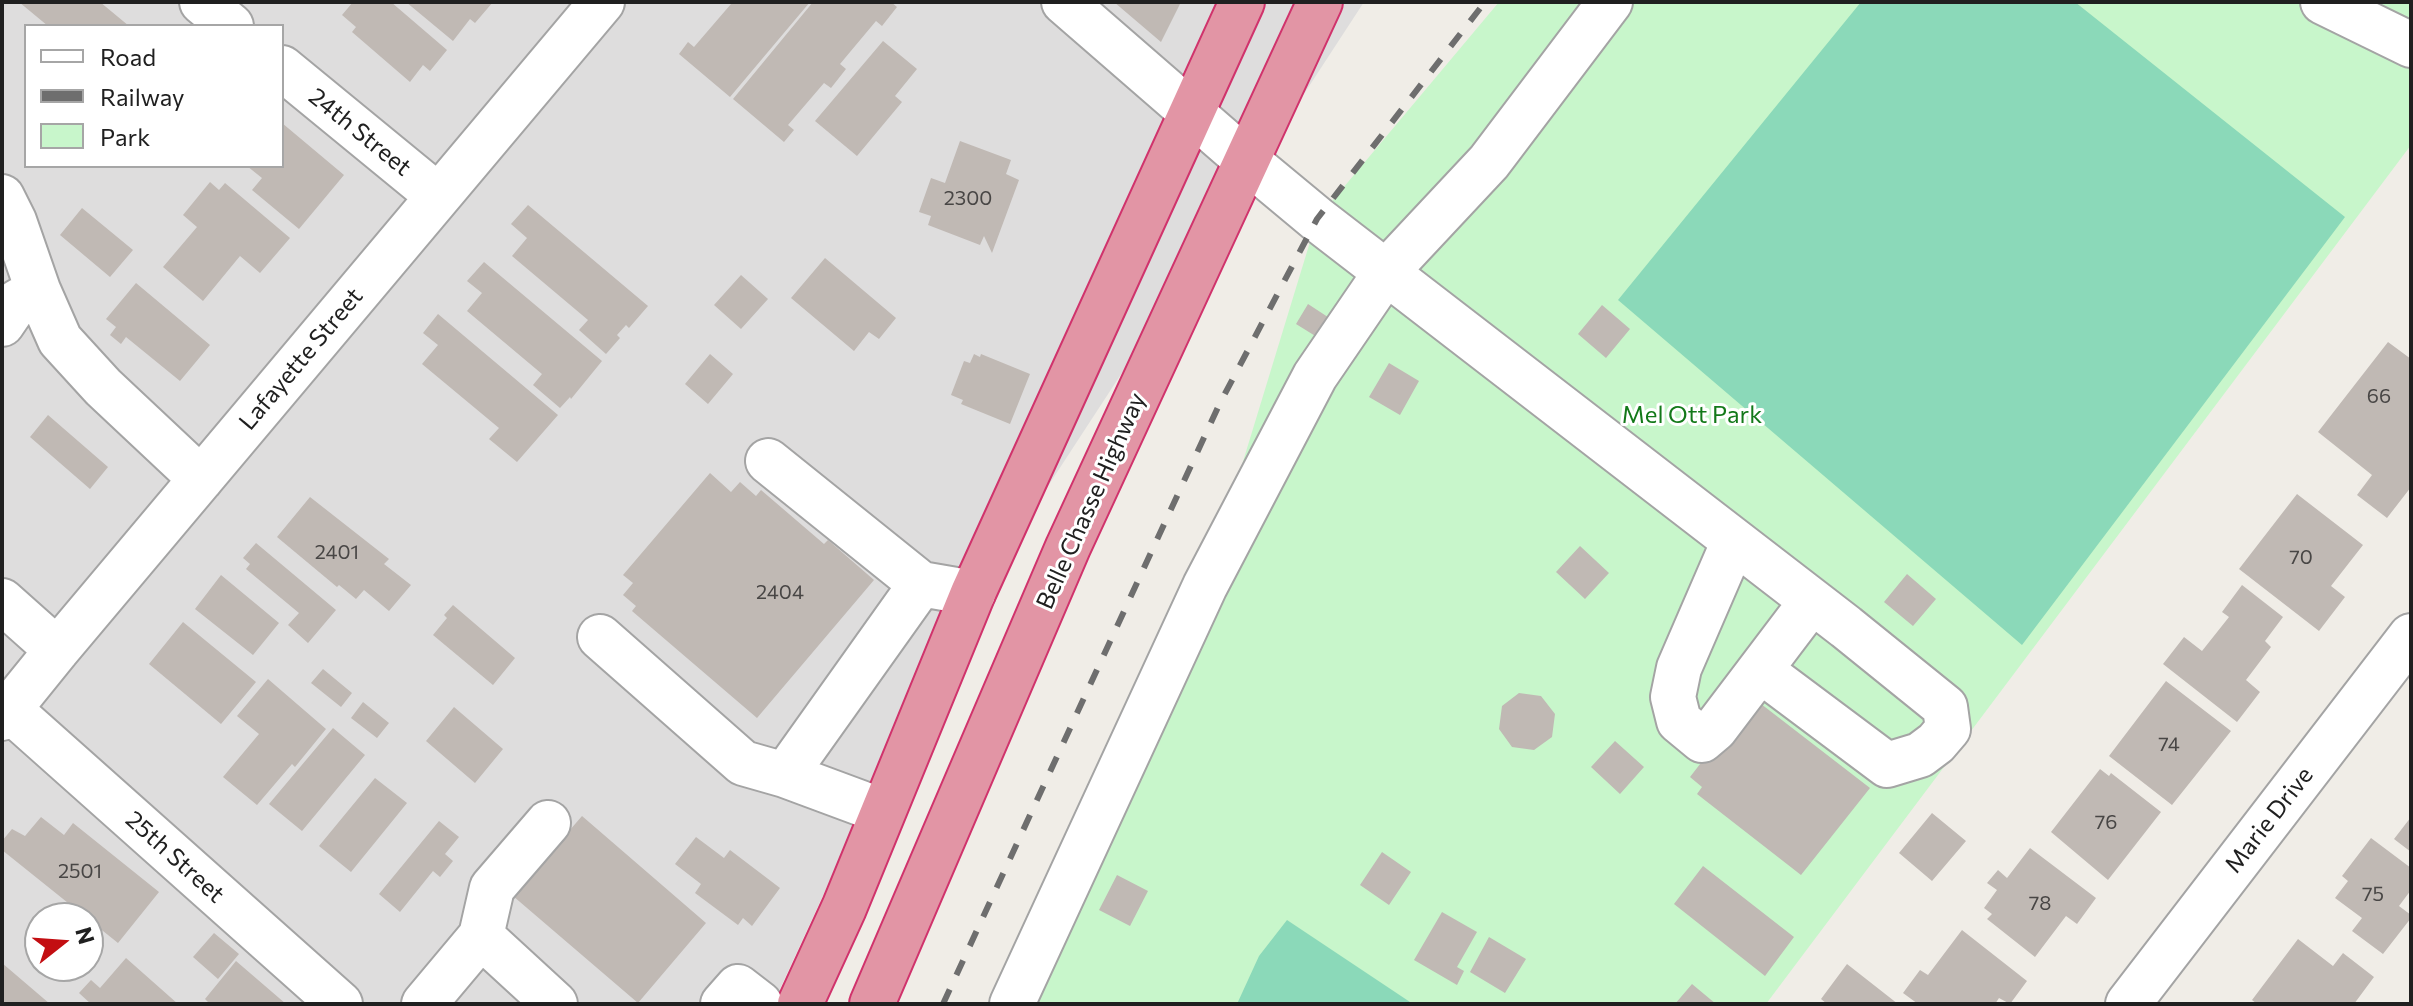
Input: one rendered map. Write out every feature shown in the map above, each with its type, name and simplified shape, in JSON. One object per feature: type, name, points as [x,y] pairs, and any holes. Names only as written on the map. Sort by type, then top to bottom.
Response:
[{"type":"highway","points":[[800,1004],[844,908],[973,593],[1242,2]]},
{"type":"highway","name":"Belle Chasse Highway","points":[[872,1004],[1068,547],[1320,2]]},
{"type":"street","points":[[202,2],[229,24]]},
{"type":"street","name":"Lafayette Street","points":[[4,710],[602,2]]},
{"type":"street","points":[[1064,2],[1246,160],[1945,707],[1948,729],[1920,755],[1887,765],[1760,670]]},
{"type":"street","points":[[1012,1004],[1205,586],[1315,376],[1386,272],[1489,162],[1610,2]]},
{"type":"street","points":[[2323,2],[2411,45]]},
{"type":"street","name":"24th Street","points":[[284,70],[438,196]]},
{"type":"street","points":[[2,197],[60,340],[103,387],[201,479]]},
{"type":"street","points":[[2,324],[17,302],[38,290]]},
{"type":"street","points":[[768,461],[921,584],[973,593]]},
{"type":"street","points":[[1734,541],[1679,668],[1673,697],[1679,721],[1702,740],[1715,729],[1812,601]]},
{"type":"street","points":[[785,775],[921,584]]},
{"type":"street","points":[[2,601],[57,650]]},
{"type":"street","name":"Marie Drive","points":[[2128,1004],[2411,636]]},
{"type":"street","points":[[600,637],[743,763],[882,811]]},
{"type":"street","name":"25th Street","points":[[4,710],[340,1004]]},
{"type":"street","points":[[424,1004],[481,936],[492,888],[548,823]]},
{"type":"street","points":[[481,936],[555,1004]]},
{"type":"street","points":[[723,1004],[738,987],[760,1004]]},
{"type":"shaded area","points":[[2,2],[1364,2],[924,676],[773,1004],[2,1004]]},
{"type":"green space","name":"Mel Ott Park","points":[[1499,2],[2411,2],[2411,145],[1766,1004],[1024,1004],[1205,586],[1317,219]]},
{"type":"green space","points":[[1861,2],[2075,2],[2345,217],[2022,645],[1618,300]]},
{"type":"green space","points":[[1287,920],[1413,1004],[1237,1004],[1259,956]]},
{"type":"building","points":[[19,2],[100,2],[127,24],[46,24]]},
{"type":"building","points":[[353,2],[391,2],[447,50],[430,71],[423,65],[410,82],[352,32],[356,27],[342,15]]},
{"type":"building","points":[[406,2],[493,2],[475,23],[470,19],[453,41]]},
{"type":"building","points":[[729,2],[810,2],[730,97],[679,54],[688,42],[694,47],[731,4]]},
{"type":"building","points":[[813,2],[891,2],[897,7],[882,26],[876,21],[840,64],[846,69],[831,88],[824,83],[788,125],[794,130],[784,142],[733,99]]},
{"type":"building","points":[[1114,2],[1181,2],[1161,42]]},
{"type":"building","points":[[883,41],[917,69],[895,96],[902,102],[857,156],[815,121]]},
{"type":"building","points":[[284,125],[344,175],[299,229],[252,190],[262,178],[250,168],[284,168]]},
{"type":"building","points":[[960,141],[1011,160],[1006,174],[1019,180],[992,253],[984,236],[980,245],[928,225],[931,216],[919,212],[931,178],[945,183]]},
{"type":"building","points":[[210,182],[219,190],[225,183],[290,238],[260,273],[240,256],[203,301],[163,267],[197,227],[183,215]]},
{"type":"building","points":[[528,205],[648,306],[629,328],[626,325],[617,335],[620,338],[606,354],[579,330],[588,320],[512,256],[527,238],[511,224]]},
{"type":"building","points":[[82,208],[133,250],[110,277],[60,235]]},
{"type":"building","points":[[825,258],[896,318],[879,339],[869,332],[854,351],[791,298]]},
{"type":"building","points":[[484,262],[602,361],[560,408],[533,385],[542,374],[467,311],[482,293],[467,281]]},
{"type":"building","points":[[741,275],[768,299],[741,329],[714,305]]},
{"type":"building","points":[[136,283],[210,345],[180,381],[126,337],[121,344],[110,335],[116,327],[106,319]]},
{"type":"building","points":[[1308,304],[1337,323],[1325,342],[1296,324]]},
{"type":"building","points":[[1602,305],[1630,329],[1606,358],[1578,334]]},
{"type":"building","points":[[438,314],[558,415],[517,462],[489,439],[499,428],[422,364],[438,345],[423,333]]},
{"type":"building","points":[[2388,342],[2411,359],[2411,487],[2387,518],[2357,495],[2372,475],[2318,432]]},
{"type":"building","points":[[710,354],[733,374],[708,404],[685,384]]},
{"type":"building","points":[[974,354],[1030,374],[1010,424],[961,404],[963,400],[951,395],[964,361],[970,363]]},
{"type":"building","points":[[1389,363],[1419,381],[1400,415],[1369,397]]},
{"type":"building","points":[[48,415],[108,467],[90,489],[30,437]]},
{"type":"building","points":[[710,473],[731,492],[740,482],[756,496],[761,490],[824,544],[828,540],[874,580],[757,718],[632,611],[636,606],[623,595],[633,583],[623,575]]},
{"type":"building","points":[[2297,494],[2363,545],[2331,586],[2345,597],[2319,631],[2239,569]]},
{"type":"building","points":[[310,497],[389,559],[384,564],[411,585],[389,611],[364,590],[356,599],[339,585],[337,587],[277,537]]},
{"type":"building","points":[[256,543],[336,610],[308,643],[288,625],[299,613],[246,569],[250,564],[243,558]]},
{"type":"building","points":[[1580,546],[1609,573],[1585,599],[1556,572]]},
{"type":"building","points":[[1907,574],[1936,599],[1913,626],[1884,602]]},
{"type":"building","points":[[221,575],[279,623],[253,655],[195,609]]},
{"type":"building","points":[[2242,585],[2283,617],[2265,641],[2271,647],[2246,680],[2260,692],[2237,722],[2163,664],[2184,637],[2202,651],[2229,617],[2222,612]]},
{"type":"building","points":[[453,605],[515,658],[493,685],[433,635]]},
{"type":"building","points":[[183,622],[256,682],[221,724],[149,664]]},
{"type":"building","points":[[323,669],[352,693],[341,707],[311,683]]},
{"type":"building","points":[[268,679],[326,729],[295,767],[292,764],[257,805],[223,777],[259,734],[237,716]]},
{"type":"building","points":[[2166,681],[2231,731],[2172,805],[2109,756]]},
{"type":"building","points":[[1519,693],[1541,696],[1555,714],[1552,737],[1534,750],[1512,747],[1499,729],[1502,706]]},
{"type":"building","points":[[1752,697],[1870,788],[1801,875],[1697,794],[1702,787],[1690,777]]},
{"type":"building","points":[[363,702],[389,723],[377,738],[351,718]]},
{"type":"building","points":[[454,707],[503,749],[475,783],[426,741]]},
{"type":"building","points":[[333,728],[365,755],[302,831],[269,804]]},
{"type":"building","points":[[1615,741],[1644,767],[1620,794],[1591,767]]},
{"type":"building","points":[[2100,769],[2109,776],[2111,773],[2161,812],[2108,880],[2051,832]]},
{"type":"building","points":[[375,778],[407,803],[351,872],[319,846]]},
{"type":"building","points":[[1932,813],[1966,841],[1932,881],[1899,853]]},
{"type":"building","points":[[582,816],[706,923],[638,1003],[513,896]]},
{"type":"building","points":[[41,817],[64,835],[73,823],[159,892],[118,943],[104,932],[104,902],[67,902],[2,850],[2,841],[12,829],[25,836]]},
{"type":"building","points":[[2411,817],[2411,852],[2394,839]]},
{"type":"building","points":[[439,821],[459,837],[445,854],[453,861],[440,877],[433,871],[400,912],[379,894]]},
{"type":"building","points":[[696,837],[724,858],[730,850],[780,888],[752,926],[743,918],[738,925],[695,893],[701,884],[675,864]]},
{"type":"building","points":[[2371,838],[2411,868],[2411,890],[2399,906],[2411,918],[2383,954],[2352,931],[2362,918],[2335,898],[2348,881],[2342,876]]},
{"type":"building","points":[[2030,848],[2096,898],[2077,924],[2066,916],[2035,957],[1987,919],[1992,914],[1984,908],[1997,890],[1987,883],[1998,870],[2007,878]]},
{"type":"building","points":[[1382,852],[1411,872],[1389,905],[1360,885]]},
{"type":"building","points":[[1703,866],[1794,937],[1765,976],[1674,904]]},
{"type":"building","points":[[1117,875],[1148,891],[1130,926],[1099,910]]},
{"type":"building","points":[[1442,912],[1477,932],[1457,967],[1464,971],[1457,985],[1414,960]]},
{"type":"building","points":[[1962,930],[2027,981],[2010,1004],[1999,998],[1995,1004],[1918,1004],[1903,993],[1920,970],[1928,975]]},
{"type":"building","points":[[214,933],[239,954],[218,979],[193,957]]},
{"type":"building","points":[[1489,937],[1526,959],[1505,993],[1470,972]]},
{"type":"building","points":[[2298,939],[2333,966],[2343,953],[2374,977],[2354,1004],[2257,1004],[2252,1000]]},
{"type":"building","points":[[126,958],[178,1004],[91,1004],[79,993],[89,982],[100,988]]},
{"type":"building","points":[[236,961],[286,1004],[210,1004],[205,999]]},
{"type":"building","points":[[2,963],[50,1004],[2,1004]]},
{"type":"building","points":[[1847,964],[1898,1004],[1827,1004],[1821,999]]},
{"type":"building","points":[[1692,984],[1716,1004],[1675,1004]]},
{"type":"railway","points":[[943,1004],[1219,405],[1317,219],[1485,2]]}]
